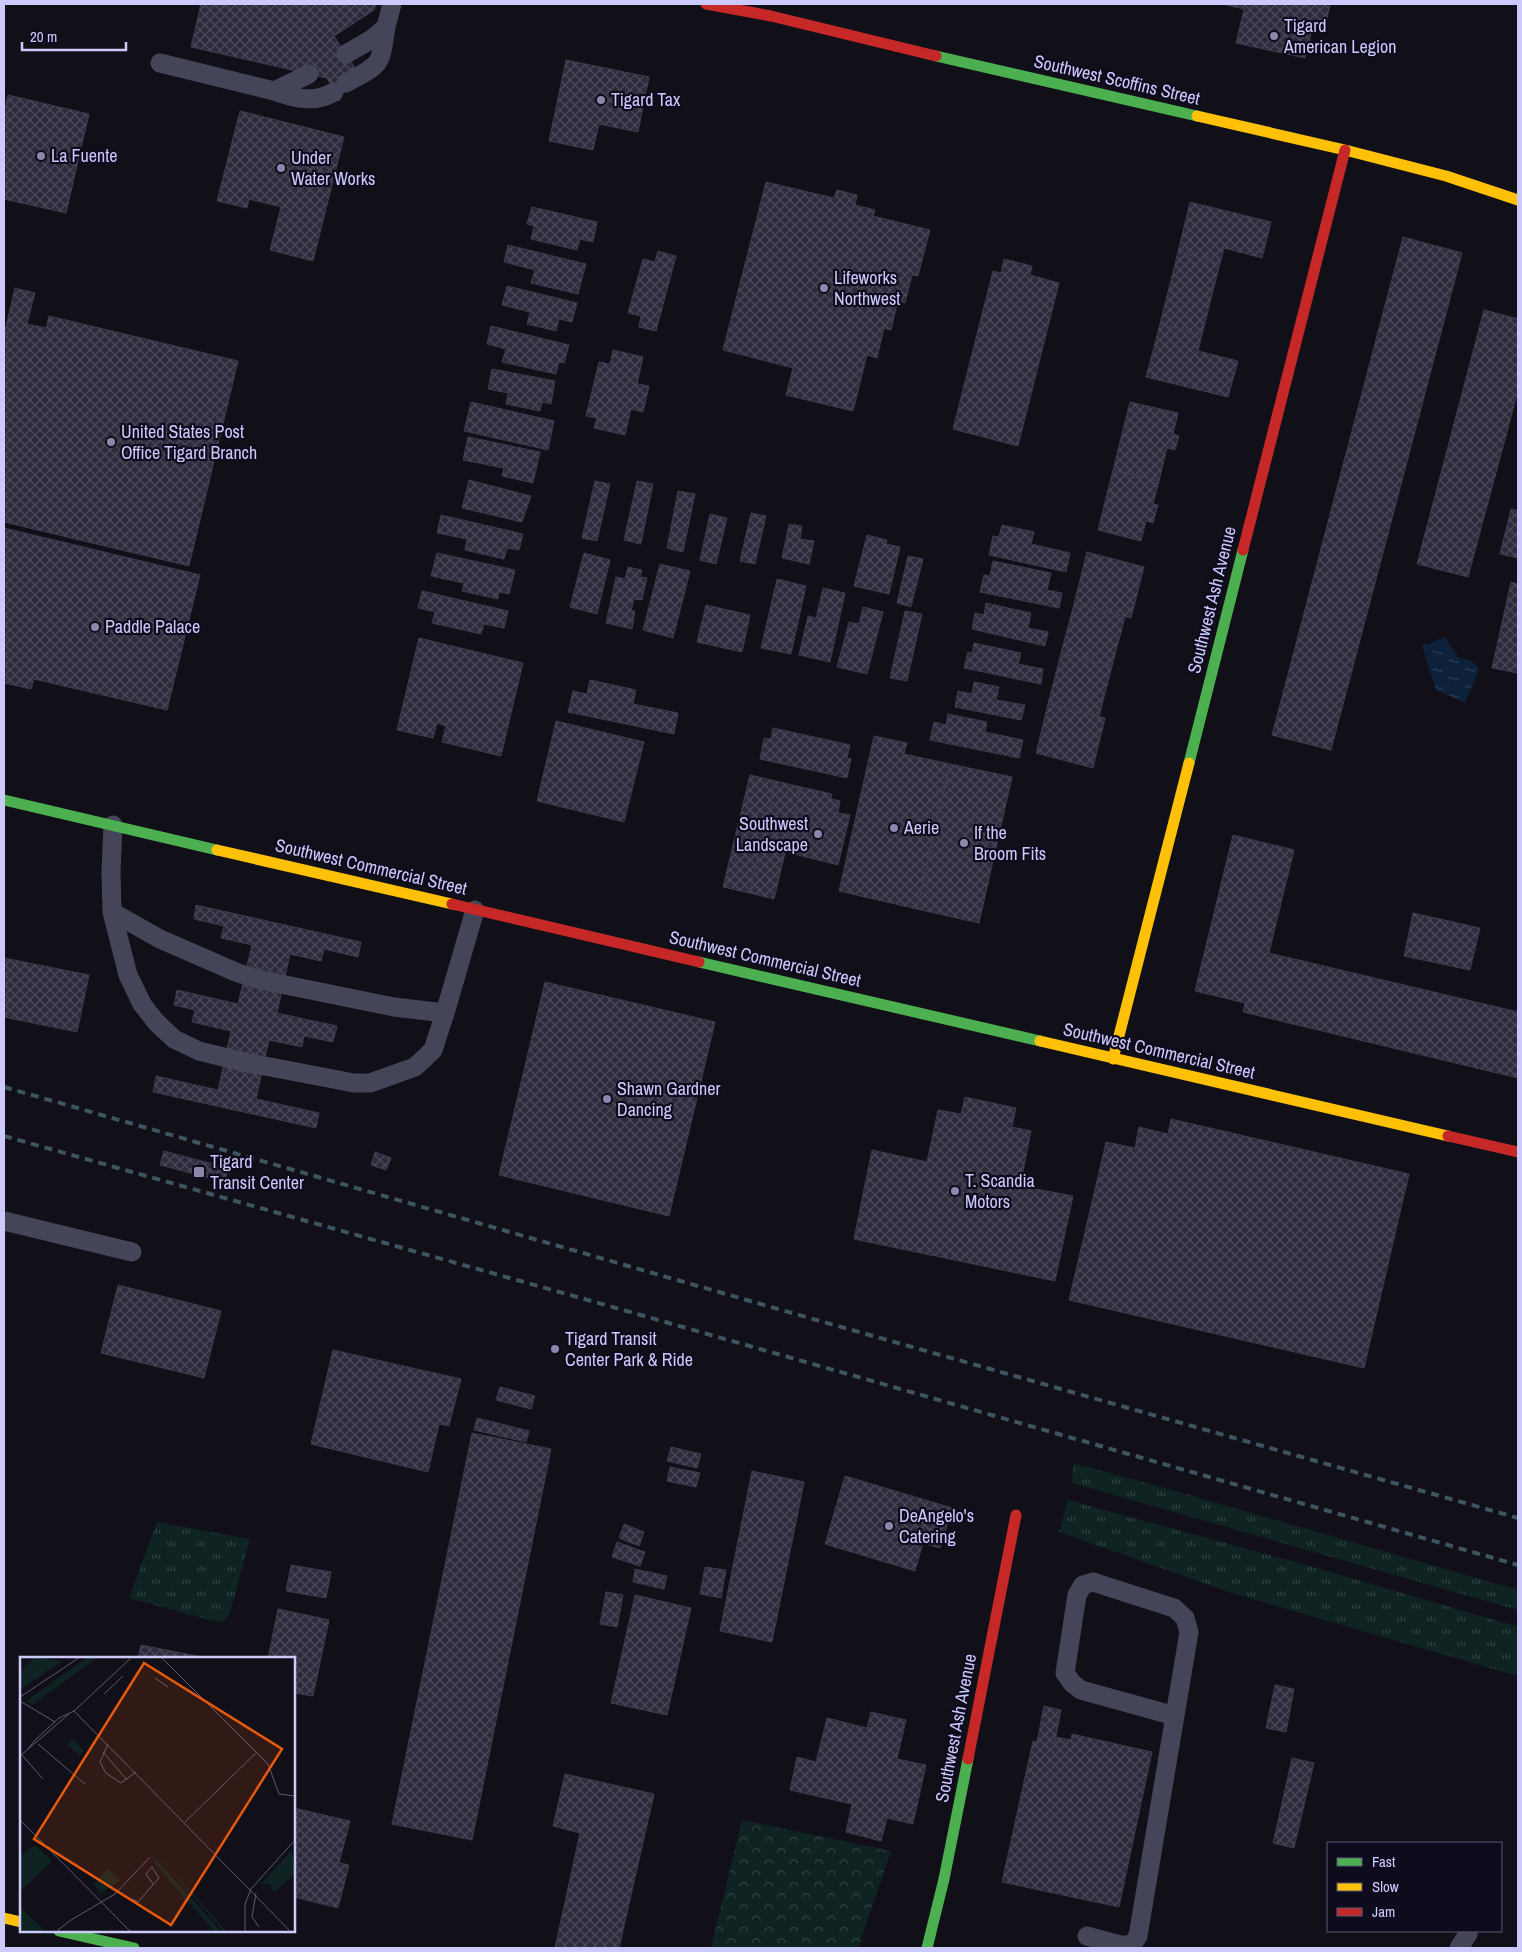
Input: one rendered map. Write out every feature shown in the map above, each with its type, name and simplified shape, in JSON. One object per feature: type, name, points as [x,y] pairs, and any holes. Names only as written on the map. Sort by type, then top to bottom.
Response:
[{"type":"street","name":"Southwest Scoffins Street","points":[[706,4],[771,16],[895,47],[1345,150],[1446,176],[1518,200]]},
{"type":"street","name":"Southwest Ash Avenue","points":[[1113,1059],[1345,150]]},
{"type":"street","name":"Southwest Commercial Street","points":[[4,800],[1518,1152]]},
{"type":"street","name":"Southwest Ash Avenue","points":[[927,1948],[944,1879],[1016,1515]]},
{"type":"street","points":[[4,1918],[20,1922]]},
{"type":"street","points":[[63,1932],[134,1948]]},
{"type":"lane","points":[[160,64],[274,91],[299,99],[315,99],[326,96],[376,66],[382,56],[386,27],[392,4]]},
{"type":"lane","points":[[346,54],[372,39],[386,27]]},
{"type":"lane","points":[[274,91],[308,74]]},
{"type":"lane","points":[[113,825],[112,912],[128,974],[142,1004],[156,1022],[174,1039],[198,1051],[244,1062],[354,1084],[370,1083],[415,1067],[433,1050],[474,910]]},
{"type":"lane","points":[[112,912],[160,939],[238,973],[261,980],[394,1007],[445,1014]]},
{"type":"lane","points":[[4,1221],[132,1252]]},
{"type":"lane","points":[[1087,1936],[1120,1946],[1132,1945],[1138,1936],[1170,1754],[1189,1632],[1185,1618],[1174,1608],[1093,1582],[1083,1585],[1077,1595],[1065,1673],[1072,1683],[1081,1690],[1175,1716]]},
{"type":"green space","points":[[1073,1463],[1518,1590],[1518,1610],[1072,1483]]},
{"type":"green space","points":[[1068,1500],[1317,1568],[1518,1627],[1518,1676],[1235,1594],[1059,1532]]},
{"type":"green space","points":[[157,1522],[250,1539],[229,1616],[221,1623],[129,1598]]},
{"type":"green space","points":[[742,1820],[891,1851],[858,1948],[711,1948]]},
{"type":"water","points":[[1445,637],[1458,657],[1472,661],[1479,670],[1465,703],[1436,690],[1422,646]]},
{"type":"building","points":[[201,4],[376,4],[374,10],[334,36],[354,66],[339,101],[327,78],[191,47]]},
{"type":"building","name":"Tigard American Legion","points":[[1222,4],[1330,4],[1325,28],[1313,26],[1305,58],[1236,43],[1244,9]]},
{"type":"building","name":"Tigard Tax","points":[[566,60],[649,77],[638,132],[599,124],[593,150],[549,141]]},
{"type":"building","name":"La Fuente","points":[[8,95],[89,114],[66,213],[4,199],[4,112]]},
{"type":"building","name":"Under Water Works","points":[[240,111],[344,137],[313,261],[270,250],[281,207],[249,199],[247,208],[217,201]]},
{"type":"building","name":"Lifeworks Northwest","points":[[766,182],[834,198],[837,190],[857,195],[855,205],[875,210],[873,216],[930,230],[918,276],[912,275],[905,303],[898,300],[891,330],[884,328],[877,358],[867,355],[853,411],[786,395],[793,368],[723,350]]},
{"type":"building","points":[[1190,202],[1271,222],[1262,258],[1224,248],[1220,263],[1178,252]]},
{"type":"building","points":[[532,207],[597,222],[593,242],[580,239],[577,250],[531,239],[534,226],[527,224]]},
{"type":"building","points":[[1403,237],[1462,253],[1331,750],[1272,735]]},
{"type":"building","points":[[508,245],[586,264],[578,294],[531,283],[535,270],[504,262]]},
{"type":"building","points":[[658,251],[676,256],[656,331],[639,327],[641,316],[628,313],[643,259],[655,262]]},
{"type":"building","points":[[1178,252],[1220,263],[1202,335],[1160,324]]},
{"type":"building","points":[[1004,259],[1032,266],[1030,275],[1059,283],[1018,446],[953,429],[993,271],[1001,273]]},
{"type":"building","points":[[507,286],[577,303],[572,322],[559,319],[556,331],[527,324],[530,312],[502,305]]},
{"type":"building","name":"United States Post Office Tigard Branch","points":[[15,288],[35,293],[27,324],[46,328],[49,316],[238,361],[189,566],[4,522],[4,335]]},
{"type":"building","points":[[1484,310],[1518,319],[1518,391],[1468,577],[1417,564]]},
{"type":"building","points":[[1160,324],[1202,335],[1198,351],[1238,361],[1228,397],[1146,377]]},
{"type":"building","points":[[491,326],[569,345],[564,363],[559,362],[556,374],[502,362],[506,349],[487,344]]},
{"type":"building","points":[[613,350],[643,357],[637,384],[649,386],[643,412],[631,409],[625,435],[594,428],[597,418],[586,416],[599,362],[610,364]]},
{"type":"building","points":[[492,369],[555,381],[551,404],[542,402],[540,411],[506,404],[508,393],[488,389]]},
{"type":"building","points":[[471,402],[554,421],[548,450],[464,431]]},
{"type":"building","points":[[1130,402],[1178,413],[1173,434],[1179,436],[1175,450],[1167,448],[1159,481],[1113,470]]},
{"type":"building","points":[[468,437],[540,452],[533,483],[502,476],[504,468],[463,460]]},
{"type":"building","points":[[1113,470],[1159,481],[1153,504],[1158,505],[1153,523],[1146,521],[1141,541],[1098,530]]},
{"type":"building","points":[[469,480],[531,496],[522,522],[462,508]]},
{"type":"building","points":[[595,481],[610,484],[597,541],[582,538]]},
{"type":"building","points":[[637,481],[653,484],[641,544],[624,540]]},
{"type":"building","points":[[678,491],[695,494],[683,552],[667,548]]},
{"type":"building","points":[[1511,509],[1518,511],[1518,558],[1500,554]]},
{"type":"building","points":[[751,513],[766,516],[755,564],[740,561]]},
{"type":"building","points":[[710,514],[727,518],[716,564],[700,560]]},
{"type":"building","points":[[441,515],[523,534],[519,550],[507,548],[504,559],[465,550],[467,539],[437,533]]},
{"type":"building","points":[[789,524],[802,526],[800,539],[814,541],[809,564],[782,558]]},
{"type":"building","points":[[1002,525],[1034,532],[1031,544],[1070,553],[1066,572],[989,555],[993,536],[999,537]]},
{"type":"building","name":"Paddle Palace","points":[[4,528],[200,575],[167,710],[34,679],[31,689],[4,683]]},
{"type":"building","points":[[867,535],[887,540],[886,544],[900,547],[889,594],[854,586]]},
{"type":"building","points":[[1087,552],[1144,567],[1131,618],[1074,604]]},
{"type":"building","points":[[437,553],[515,570],[509,594],[499,592],[498,599],[462,591],[464,583],[431,576]]},
{"type":"building","points":[[584,553],[610,560],[597,614],[570,607]]},
{"type":"building","points":[[908,556],[923,559],[911,607],[897,603]]},
{"type":"building","points":[[993,561],[1051,573],[1047,590],[1062,593],[1059,608],[980,592],[984,575],[990,576]]},
{"type":"building","points":[[660,564],[690,571],[673,638],[643,630]]},
{"type":"building","points":[[628,567],[642,570],[640,577],[647,578],[642,600],[634,599],[631,611],[635,611],[632,629],[606,623],[616,577],[625,579]]},
{"type":"building","points":[[777,579],[806,586],[791,654],[761,648]]},
{"type":"building","points":[[1511,582],[1518,584],[1518,673],[1492,668]]},
{"type":"building","points":[[823,588],[845,593],[830,662],[799,655],[808,616],[816,618]]},
{"type":"building","points":[[422,591],[508,611],[504,628],[484,624],[481,634],[432,623],[435,612],[418,608]]},
{"type":"building","points":[[986,603],[1031,613],[1028,628],[1048,632],[1045,646],[972,629],[975,613],[984,615]]},
{"type":"building","points":[[1074,604],[1125,617],[1112,666],[1061,653]]},
{"type":"building","points":[[706,605],[750,615],[742,652],[697,642]]},
{"type":"building","points":[[863,607],[883,612],[867,674],[837,667],[849,622],[859,624]]},
{"type":"building","points":[[905,611],[922,614],[907,681],[890,678]]},
{"type":"building","points":[[419,638],[523,663],[501,756],[442,742],[446,726],[437,723],[433,738],[397,730]]},
{"type":"building","points":[[974,643],[1021,653],[1018,664],[1043,669],[1041,684],[964,668],[968,652],[972,653]]},
{"type":"building","points":[[1061,653],[1112,666],[1099,717],[1048,704]]},
{"type":"building","points":[[590,680],[636,690],[633,704],[678,713],[674,734],[568,712],[573,691],[587,694]]},
{"type":"building","points":[[974,682],[999,687],[996,700],[1025,705],[1021,720],[955,707],[958,691],[972,694]]},
{"type":"building","points":[[1048,704],[1105,718],[1093,768],[1036,753]]},
{"type":"building","points":[[948,714],[987,722],[985,732],[1023,740],[1019,758],[930,740],[934,722],[946,725]]},
{"type":"building","points":[[556,721],[644,742],[624,822],[537,801]]},
{"type":"building","points":[[773,728],[850,745],[847,758],[851,759],[847,778],[760,759],[764,738],[771,739]]},
{"type":"building","name":"Aerie","points":[[874,736],[907,743],[904,754],[950,764],[917,909],[839,891]]},
{"type":"building","name":"If the Broom Fits","points":[[950,764],[1012,777],[979,923],[917,909]]},
{"type":"building","points":[[750,775],[776,781],[749,893],[723,887]]},
{"type":"building","points":[[776,781],[801,787],[774,899],[749,893]]},
{"type":"building","name":"Southwest Landscape","points":[[801,787],[832,794],[831,799],[840,801],[838,813],[850,815],[838,865],[786,852]]},
{"type":"building","points":[[1233,835],[1294,850],[1269,953],[1518,1012],[1518,1078],[1243,1012],[1245,1003],[1195,991]]},
{"type":"building","points":[[196,905],[361,942],[358,957],[324,949],[321,961],[290,954],[277,1013],[337,1026],[333,1042],[304,1036],[302,1047],[269,1040],[256,1099],[319,1113],[316,1128],[153,1092],[156,1076],[218,1090],[231,1031],[192,1022],[195,1010],[174,1005],[177,990],[238,1004],[252,945],[221,938],[224,926],[194,919]]},
{"type":"building","points":[[1413,913],[1480,928],[1470,970],[1404,956]]},
{"type":"building","points":[[4,958],[89,975],[77,1032],[4,1017]]},
{"type":"building","name":"Shawn Gardner Dancing","points":[[545,982],[715,1022],[669,1216],[499,1175]]},
{"type":"building","name":"T. Scandia Motors","points":[[965,1097],[1016,1108],[1012,1127],[1031,1131],[1020,1186],[1073,1196],[1055,1281],[854,1239],[872,1150],[927,1162],[938,1110],[961,1114]]},
{"type":"building","points":[[1171,1119],[1409,1174],[1364,1368],[1069,1300],[1106,1142],[1135,1148],[1139,1127],[1168,1134]]},
{"type":"building","points":[[164,1151],[228,1168],[225,1182],[160,1165]]},
{"type":"building","points":[[375,1152],[391,1158],[386,1170],[371,1165]]},
{"type":"building","points":[[118,1285],[221,1311],[204,1378],[101,1353]]},
{"type":"building","points":[[333,1350],[461,1379],[449,1426],[439,1424],[428,1472],[311,1444]]},
{"type":"building","points":[[500,1387],[535,1396],[531,1409],[496,1400]]},
{"type":"building","points":[[477,1418],[529,1431],[526,1442],[474,1430]]},
{"type":"building","points":[[472,1433],[551,1449],[472,1840],[392,1824]]},
{"type":"building","points":[[671,1447],[701,1454],[697,1468],[667,1461]]},
{"type":"building","points":[[670,1467],[700,1473],[696,1487],[667,1481]]},
{"type":"building","points":[[752,1471],[804,1482],[772,1642],[720,1631]]},
{"type":"building","name":"DeAngelo's Catering","points":[[845,1476],[952,1508],[940,1548],[923,1543],[915,1571],[825,1544]]},
{"type":"building","points":[[624,1524],[644,1532],[639,1546],[619,1538]]},
{"type":"building","points":[[617,1542],[645,1552],[640,1566],[612,1557]]},
{"type":"building","points":[[291,1565],[331,1572],[326,1598],[286,1591]]},
{"type":"building","points":[[705,1567],[726,1570],[721,1598],[700,1594]]},
{"type":"building","points":[[635,1569],[667,1576],[664,1589],[633,1582]]},
{"type":"building","points":[[606,1592],[623,1595],[617,1627],[600,1624]]},
{"type":"building","points":[[635,1595],[691,1608],[667,1715],[611,1703]]},
{"type":"building","points":[[278,1609],[329,1620],[313,1696],[295,1693],[295,1657],[268,1657]]},
{"type":"building","points":[[141,1645],[202,1657],[138,1657]]},
{"type":"building","points":[[1275,1685],[1294,1689],[1286,1732],[1266,1728]]},
{"type":"building","points":[[1044,1706],[1061,1710],[1054,1746],[1056,1737],[1071,1740],[1072,1734],[1152,1752],[1119,1907],[1002,1882],[1033,1741],[1037,1742]]},
{"type":"building","points":[[871,1712],[906,1720],[897,1759],[926,1765],[913,1824],[887,1818],[881,1841],[846,1832],[852,1804],[790,1790],[797,1757],[816,1762],[827,1718],[867,1728]]},
{"type":"building","points":[[1292,1758],[1314,1763],[1294,1848],[1273,1843]]},
{"type":"building","points":[[565,1774],[654,1794],[619,1948],[555,1948],[580,1833],[553,1826]]},
{"type":"building","points":[[295,1808],[350,1821],[339,1863],[349,1865],[338,1908],[295,1897]]},
{"type":"railway","points":[[4,1087],[820,1321],[1518,1518]]},
{"type":"railway","points":[[4,1136],[1518,1565]]},
{"type":"traffic: fast","points":[[936,56],[1197,116]]},
{"type":"traffic: fast","points":[[1189,763],[1243,550]]},
{"type":"traffic: fast","points":[[4,800],[217,850]]},
{"type":"traffic: fast","points":[[699,962],[1040,1041]]},
{"type":"traffic: fast","points":[[927,1948],[944,1879],[968,1759]]},
{"type":"traffic: fast","points":[[63,1932],[134,1948]]},
{"type":"traffic: slow","points":[[1197,116],[1345,150],[1446,176],[1518,200]]},
{"type":"traffic: slow","points":[[1113,1059],[1189,763]]},
{"type":"traffic: slow","points":[[217,850],[452,904]]},
{"type":"traffic: slow","points":[[1040,1041],[1448,1136]]},
{"type":"traffic: slow","points":[[4,1918],[20,1922]]},
{"type":"traffic: jam","points":[[706,4],[771,16],[936,56]]},
{"type":"traffic: jam","points":[[1243,550],[1345,150]]},
{"type":"traffic: jam","points":[[452,904],[699,962]]},
{"type":"traffic: jam","points":[[1448,1136],[1518,1152]]},
{"type":"traffic: jam","points":[[968,1759],[1016,1515]]},
{"type":"place","name":"Tigard American Legion","points":[[1274,36]]},
{"type":"place","name":"Tigard Tax","points":[[601,100]]},
{"type":"place","name":"La Fuente","points":[[41,156]]},
{"type":"place","name":"Under Water Works","points":[[281,168]]},
{"type":"place","name":"Lifeworks Northwest","points":[[824,288]]},
{"type":"place","name":"United States Post Office Tigard Branch","points":[[111,442]]},
{"type":"place","name":"Paddle Palace","points":[[95,627]]},
{"type":"place","name":"Aerie","points":[[894,828]]},
{"type":"place","name":"Southwest Landscape","points":[[818,834]]},
{"type":"place","name":"If the Broom Fits","points":[[964,843]]},
{"type":"place","name":"Shawn Gardner Dancing","points":[[607,1099]]},
{"type":"place","name":"Tigard Transit Center","points":[[199,1172]]},
{"type":"place","name":"T. Scandia Motors","points":[[955,1191]]},
{"type":"place","name":"Tigard Transit Center Park & Ride","points":[[555,1349]]},
{"type":"place","name":"DeAngelo's Catering","points":[[889,1526]]}]
